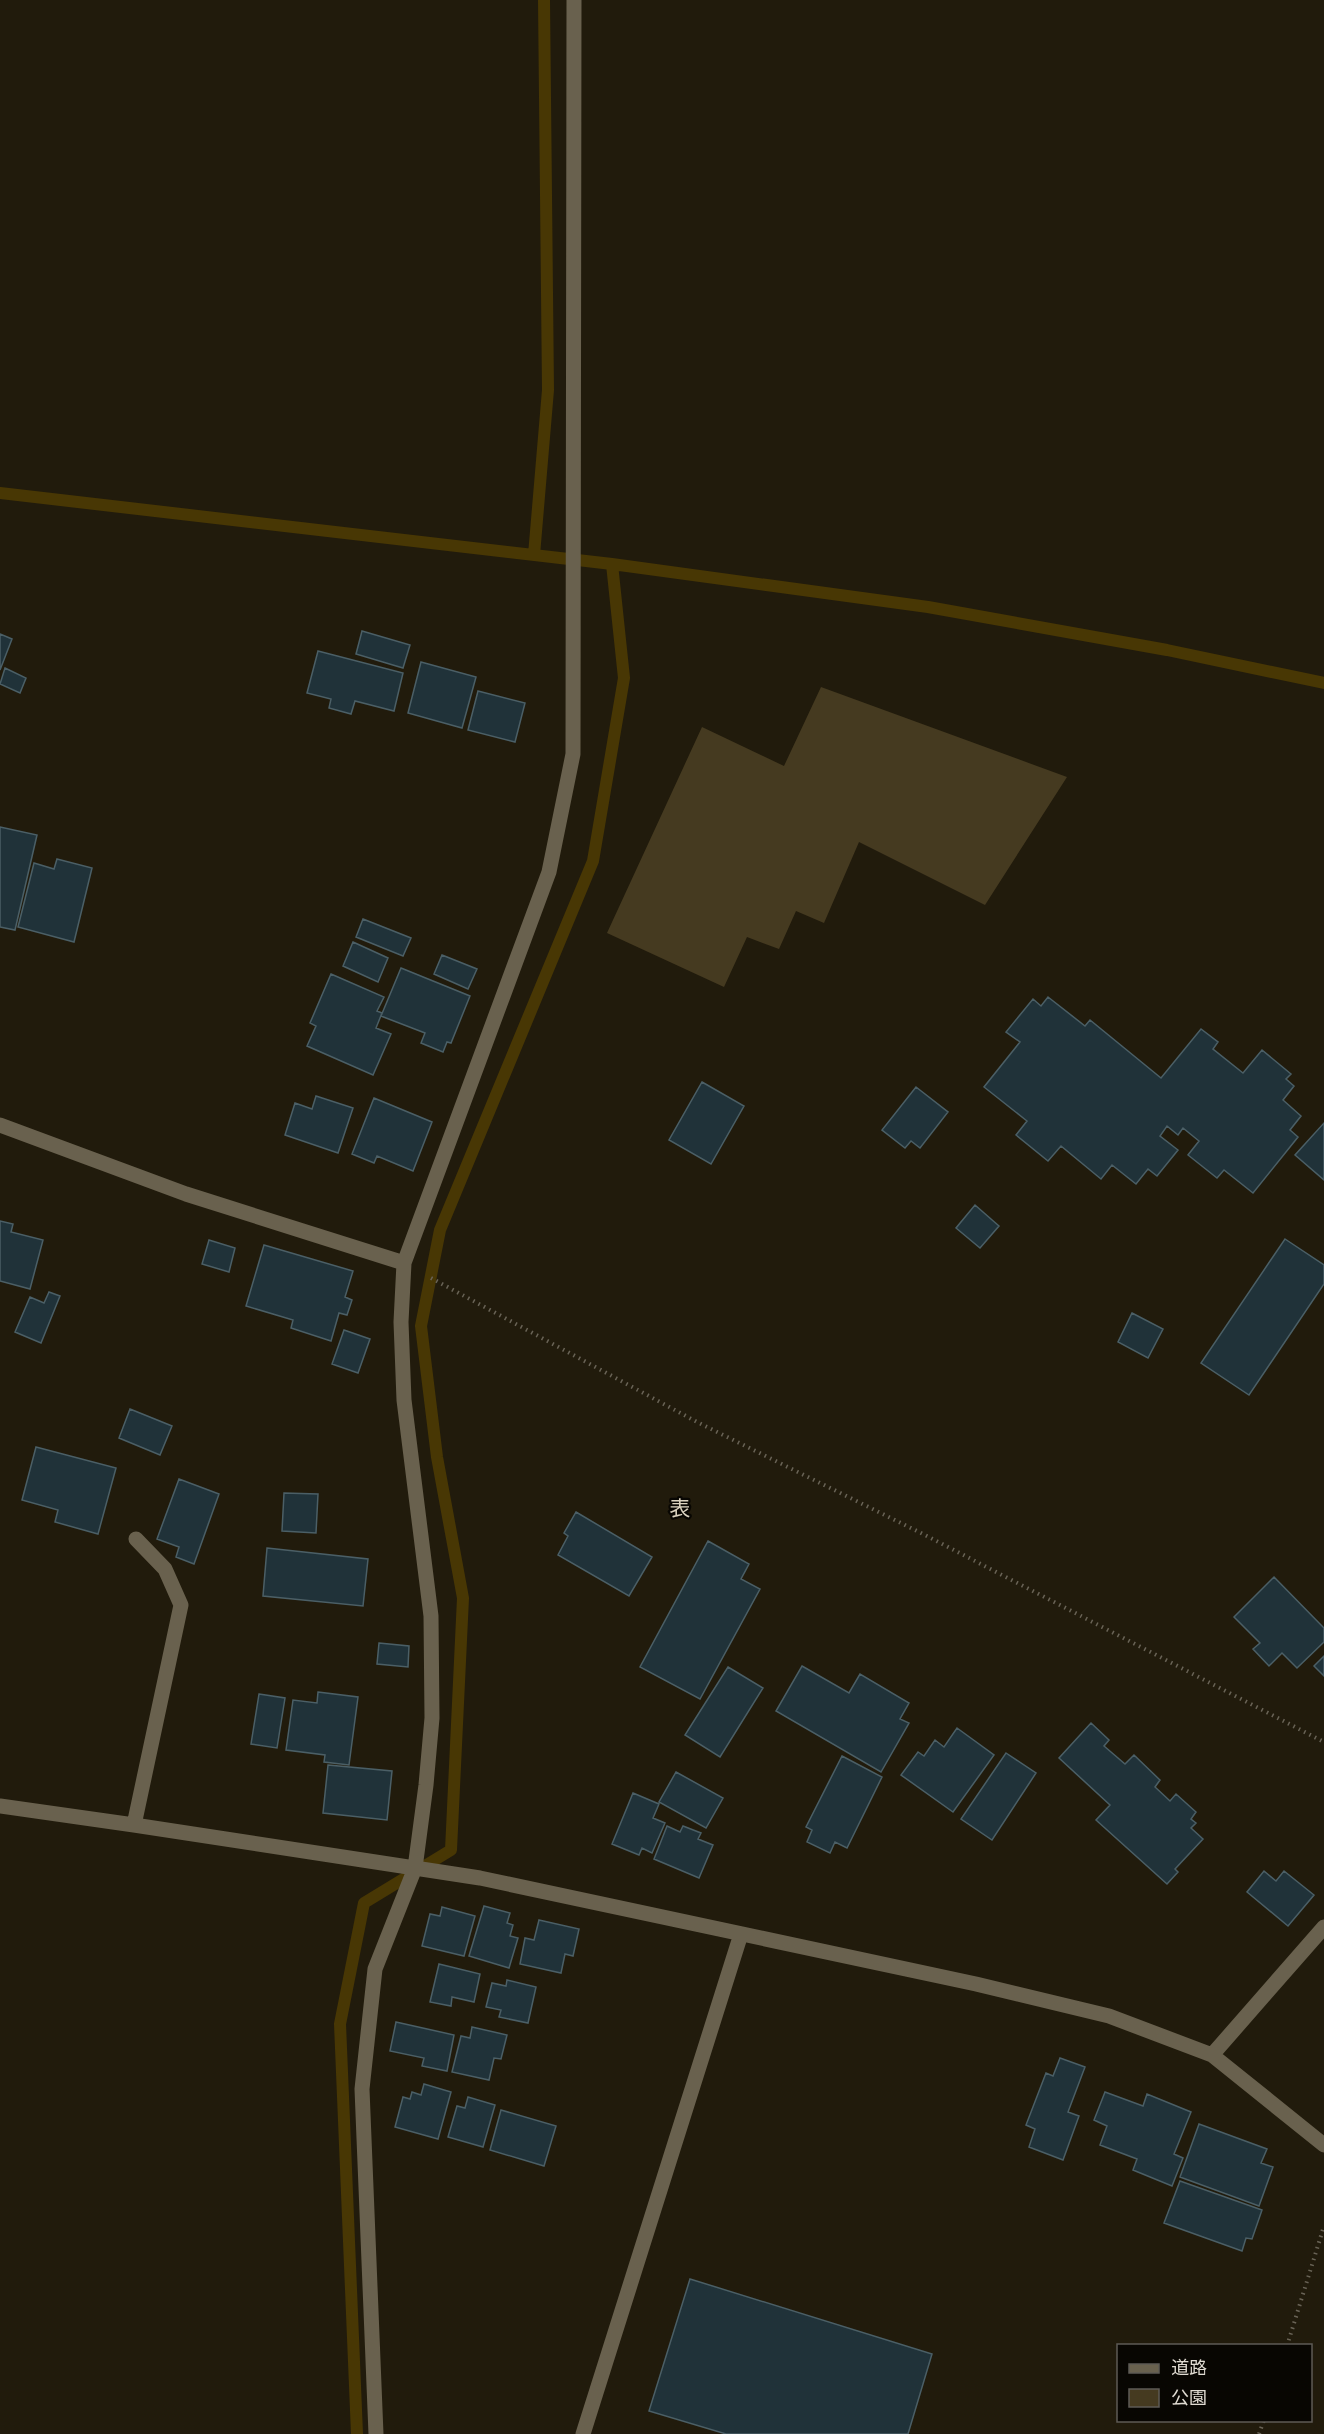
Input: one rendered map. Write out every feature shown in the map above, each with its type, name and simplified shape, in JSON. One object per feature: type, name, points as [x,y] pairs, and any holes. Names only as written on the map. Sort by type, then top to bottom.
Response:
[{"type":"street","points":[[376,2434],[362,2089],[375,1969],[415,1868],[432,1718],[431,1616],[404,1400],[401,1322],[404,1263],[549,872],[573,754],[574,0]]},
{"type":"street","points":[[0,1125],[186,1194],[404,1263]]},
{"type":"street","points":[[134,1824],[181,1605],[165,1569],[136,1539]]},
{"type":"street","points":[[0,1806],[134,1824],[480,1878],[976,1984],[1109,2016],[1212,2055],[1324,2145]]},
{"type":"street","points":[[1212,2055],[1324,1927]]},
{"type":"street","points":[[583,2434],[741,1934]]},
{"type":"path","points":[[404,1263],[697,1422],[921,1533],[1324,1742]]},
{"type":"path","points":[[1288,2344],[1324,2226]]},
{"type":"green space","points":[[821,687],[1067,777],[985,905],[859,842],[824,923],[796,911],[779,949],[747,937],[724,987],[607,933],[702,727],[784,766]]},
{"type":"building","points":[[362,631],[410,645],[403,668],[356,654]]},
{"type":"building","points":[[0,634],[12,639],[0,670]]},
{"type":"building","points":[[318,651],[403,673],[394,711],[355,701],[351,714],[329,708],[331,699],[307,693]]},
{"type":"building","points":[[421,662],[476,677],[462,728],[408,713]]},
{"type":"building","points":[[5,668],[26,678],[20,693],[0,684]]},
{"type":"building","points":[[478,691],[525,703],[515,742],[468,730]]},
{"type":"building","points":[[0,827],[37,835],[15,930],[0,927]]},
{"type":"building","points":[[57,859],[92,868],[74,942],[18,927],[34,863],[54,869]]},
{"type":"building","points":[[363,919],[411,938],[403,956],[356,937]]},
{"type":"building","points":[[353,942],[388,958],[378,982],[343,966]]},
{"type":"building","points":[[442,955],[477,969],[468,989],[434,974]]},
{"type":"building","points":[[401,968],[470,996],[451,1043],[447,1042],[443,1052],[421,1043],[425,1033],[381,1016]]},
{"type":"building","points":[[331,974],[384,997],[377,1011],[382,1013],[376,1028],[391,1034],[373,1075],[307,1046],[316,1026],[310,1023]]},
{"type":"building","points":[[1048,997],[1085,1026],[1090,1020],[1161,1078],[1201,1029],[1218,1042],[1213,1049],[1243,1073],[1262,1050],[1291,1074],[1286,1079],[1294,1086],[1283,1100],[1301,1116],[1290,1130],[1298,1137],[1253,1193],[1224,1170],[1217,1178],[1188,1155],[1199,1141],[1183,1128],[1178,1135],[1167,1126],[1160,1136],[1178,1150],[1157,1176],[1148,1169],[1136,1184],[1112,1165],[1101,1179],[1061,1146],[1048,1161],[1016,1135],[1027,1121],[984,1087],[1020,1042],[1006,1032],[1033,999],[1041,1006]]},
{"type":"building","points":[[702,1082],[744,1106],[711,1164],[669,1140]]},
{"type":"building","points":[[916,1087],[948,1112],[920,1148],[911,1141],[905,1148],[882,1130]]},
{"type":"building","points":[[316,1096],[353,1108],[338,1153],[285,1135],[295,1103],[312,1109]]},
{"type":"building","points":[[374,1098],[432,1122],[413,1171],[377,1156],[374,1163],[352,1154]]},
{"type":"building","points":[[1324,1123],[1324,1180],[1295,1155]]},
{"type":"building","points":[[975,1205],[999,1226],[980,1248],[956,1228]]},
{"type":"building","points":[[0,1221],[13,1224],[11,1232],[43,1240],[30,1289],[0,1281]]},
{"type":"building","points":[[1285,1239],[1324,1265],[1324,1284],[1249,1395],[1201,1363]]},
{"type":"building","points":[[209,1240],[235,1248],[229,1272],[202,1264]]},
{"type":"building","points":[[264,1245],[353,1271],[345,1297],[352,1300],[347,1315],[339,1313],[331,1341],[291,1328],[293,1320],[246,1306]]},
{"type":"building","points":[[49,1292],[60,1296],[41,1343],[15,1332],[30,1297],[44,1303]]},
{"type":"building","points":[[1132,1313],[1163,1329],[1148,1358],[1118,1342]]},
{"type":"building","points":[[344,1330],[370,1339],[358,1373],[332,1364]]},
{"type":"building","points":[[130,1409],[172,1426],[160,1455],[119,1438]]},
{"type":"building","points":[[36,1447],[116,1468],[98,1534],[55,1522],[58,1510],[22,1500]]},
{"type":"building","points":[[179,1479],[219,1494],[194,1564],[176,1557],[179,1547],[157,1539]]},
{"type":"building","points":[[284,1493],[318,1494],[316,1533],[282,1531]]},
{"type":"building","points":[[576,1512],[652,1557],[629,1596],[558,1555],[568,1536],[564,1533]]},
{"type":"building","points":[[708,1541],[749,1564],[741,1579],[760,1589],[700,1699],[640,1667]]},
{"type":"building","points":[[267,1548],[368,1559],[363,1606],[263,1596]]},
{"type":"building","points":[[1274,1577],[1324,1628],[1324,1642],[1297,1668],[1282,1653],[1269,1666],[1253,1649],[1260,1643],[1234,1617]]},
{"type":"building","points":[[379,1643],[409,1646],[408,1667],[377,1664]]},
{"type":"building","points":[[1324,1656],[1324,1676],[1314,1666]]},
{"type":"building","points":[[802,1666],[849,1693],[860,1674],[909,1703],[900,1719],[909,1723],[881,1772],[776,1711]]},
{"type":"building","points":[[728,1667],[763,1688],[720,1757],[685,1735]]},
{"type":"building","points":[[318,1692],[358,1697],[349,1765],[324,1762],[325,1755],[286,1750],[293,1700],[317,1703]]},
{"type":"building","points":[[259,1694],[285,1698],[277,1748],[251,1744]]},
{"type":"building","points":[[1091,1723],[1109,1740],[1104,1746],[1125,1764],[1134,1755],[1160,1780],[1155,1787],[1170,1801],[1176,1794],[1196,1812],[1191,1819],[1196,1823],[1191,1828],[1203,1839],[1175,1869],[1178,1872],[1167,1884],[1096,1820],[1110,1805],[1059,1758]]},
{"type":"building","points":[[957,1728],[994,1755],[953,1812],[901,1775],[918,1752],[924,1756],[935,1740],[944,1747]]},
{"type":"building","points":[[1006,1753],[1036,1773],[992,1840],[961,1819]]},
{"type":"building","points":[[842,1756],[882,1777],[847,1848],[835,1842],[830,1853],[807,1842],[812,1830],[806,1827]]},
{"type":"building","points":[[328,1765],[392,1771],[387,1820],[323,1813]]},
{"type":"building","points":[[676,1772],[723,1798],[706,1828],[659,1802]]},
{"type":"building","points":[[633,1793],[659,1804],[653,1818],[665,1823],[652,1853],[642,1848],[639,1855],[612,1844]]},
{"type":"building","points":[[667,1826],[680,1832],[683,1826],[701,1833],[698,1839],[713,1845],[699,1878],[654,1859]]},
{"type":"building","points":[[1264,1871],[1276,1881],[1284,1871],[1314,1895],[1288,1926],[1247,1892]]},
{"type":"building","points":[[484,1906],[510,1913],[507,1923],[513,1925],[510,1936],[518,1938],[509,1968],[469,1956]]},
{"type":"building","points":[[442,1907],[475,1916],[464,1956],[422,1946],[430,1914],[440,1916]]},
{"type":"building","points":[[539,1920],[579,1929],[573,1956],[565,1954],[561,1973],[520,1964],[525,1938],[534,1940]]},
{"type":"building","points":[[439,1964],[480,1974],[474,2002],[452,1997],[451,2006],[430,2002]]},
{"type":"building","points":[[507,1980],[536,1987],[528,2023],[499,2017],[501,2010],[486,2007],[492,1983],[506,1986]]},
{"type":"building","points":[[396,2022],[454,2035],[447,2071],[422,2066],[424,2058],[390,2051]]},
{"type":"building","points":[[472,2027],[507,2035],[501,2059],[494,2058],[489,2080],[452,2072],[461,2036],[470,2038]]},
{"type":"building","points":[[1060,2058],[1085,2067],[1068,2112],[1079,2116],[1063,2160],[1029,2147],[1035,2129],[1026,2125],[1046,2073],[1053,2076]]},
{"type":"building","points":[[424,2084],[451,2092],[438,2139],[395,2127],[403,2097],[410,2099],[412,2092],[421,2095]]},
{"type":"building","points":[[1105,2092],[1143,2106],[1147,2094],[1191,2112],[1174,2154],[1183,2158],[1172,2186],[1133,2170],[1137,2159],[1100,2145],[1107,2126],[1094,2120]]},
{"type":"building","points":[[468,2097],[495,2105],[483,2147],[448,2137],[457,2106],[465,2108]]},
{"type":"building","points":[[501,2110],[556,2126],[544,2166],[490,2150]]},
{"type":"building","points":[[1199,2124],[1267,2149],[1261,2163],[1273,2167],[1259,2206],[1180,2177]]},
{"type":"building","points":[[1180,2181],[1262,2210],[1252,2239],[1246,2238],[1242,2251],[1164,2223]]},
{"type":"building","points":[[690,2279],[932,2354],[908,2434],[726,2434],[649,2411]]},
{"type":"waterway","points":[[534,555],[548,390],[544,0]]},
{"type":"waterway","points":[[0,493],[612,564],[928,607],[1167,650],[1324,683]]},
{"type":"waterway","points":[[357,2434],[340,2024],[364,1903],[451,1850],[463,1598],[437,1457],[421,1326],[440,1230],[593,861],[624,678],[612,564]]},
{"type":"district","name":"表","points":[[680,1507]]}]
